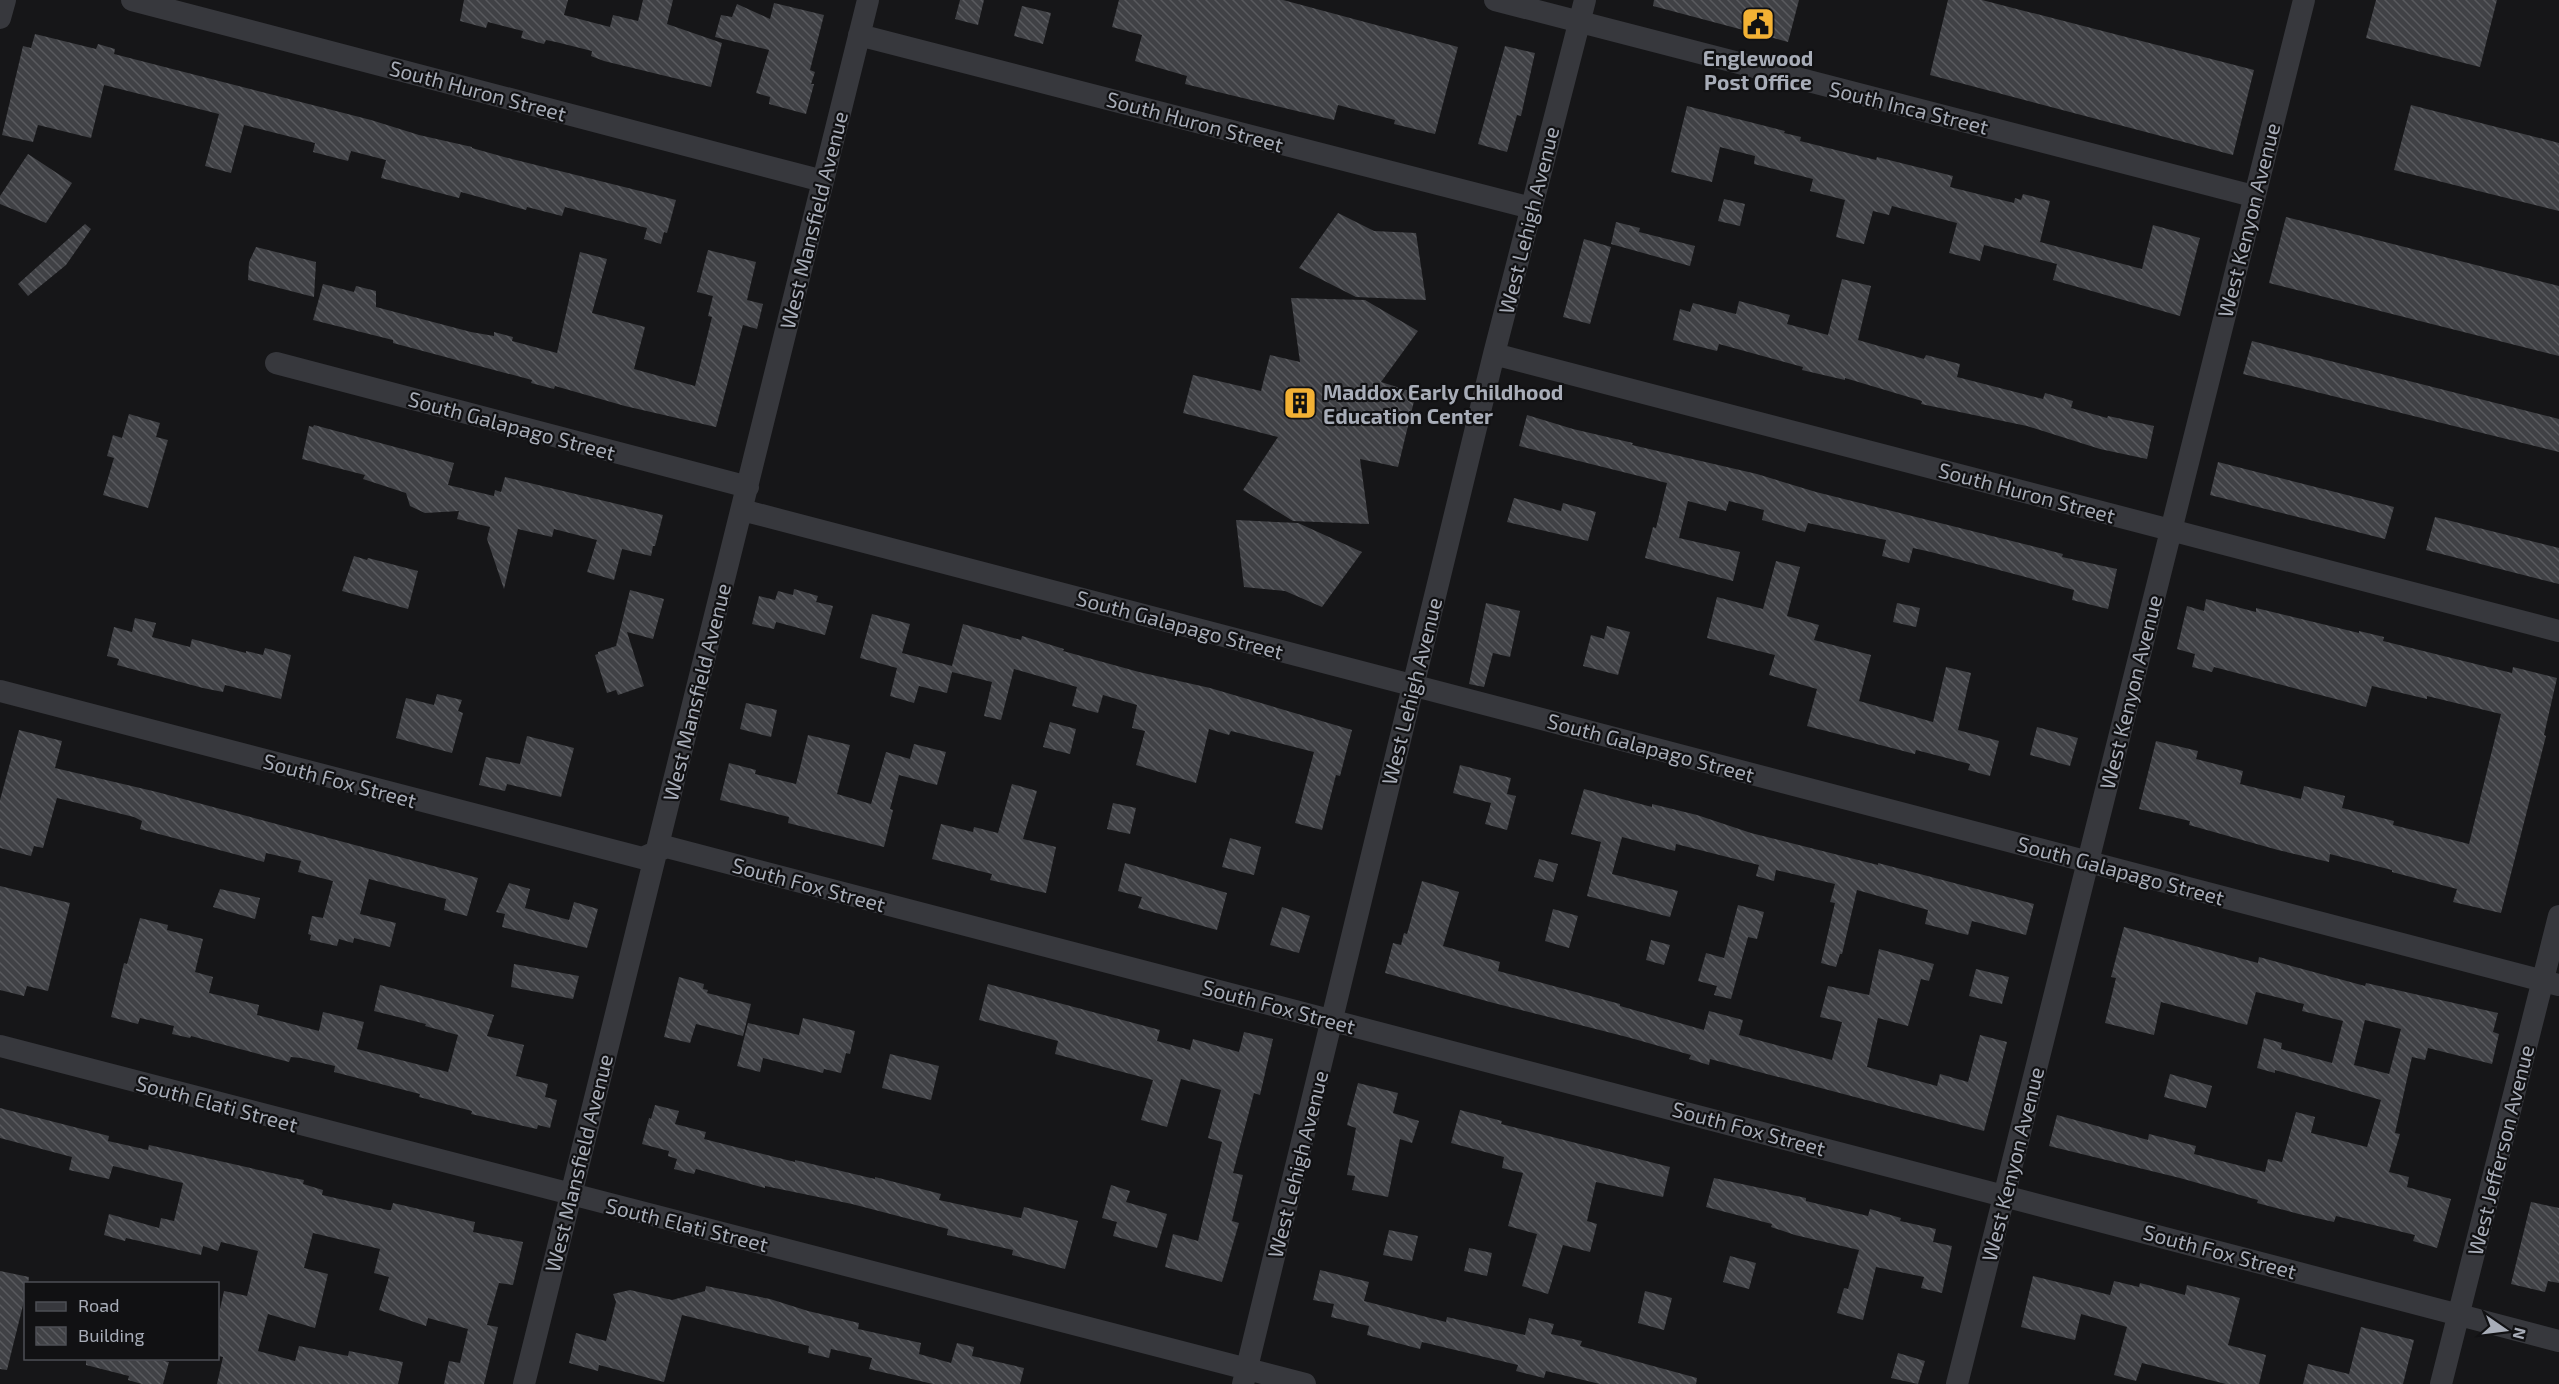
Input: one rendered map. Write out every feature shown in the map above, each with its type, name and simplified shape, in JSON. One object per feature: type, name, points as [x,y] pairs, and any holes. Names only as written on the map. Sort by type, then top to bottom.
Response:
[{"type":"street","points":[[0,18],[5,0]]},
{"type":"street","name":"South Huron Street","points":[[132,0],[823,181]]},
{"type":"street","name":"West Mansfield Avenue","points":[[524,1384],[868,0]]},
{"type":"street","name":"South Inca Street","points":[[1495,0],[2253,196]]},
{"type":"street","name":"West Lehigh Avenue","points":[[1245,1376],[1494,354],[1585,0]]},
{"type":"street","name":"West Kenyon Avenue","points":[[1957,1384],[2169,529],[2304,0]]},
{"type":"street","name":"South Huron Street","points":[[859,35],[1531,208]]},
{"type":"street","name":"South Huron Street","points":[[1494,354],[2559,631]]},
{"type":"street","name":"South Galapago Street","points":[[276,363],[748,487]]},
{"type":"street","name":"South Galapago Street","points":[[741,510],[2551,983]]},
{"type":"street","name":"South Fox Street","points":[[0,691],[642,858],[667,847],[2004,1194],[2559,1341]]},
{"type":"street","name":"West Jefferson Avenue","points":[[2441,1384],[2551,983],[2559,916]]},
{"type":"street","name":"South Elati Street","points":[[0,1046],[570,1194],[1245,1376],[1305,1384]]},
{"type":"building","points":[[464,0],[568,0],[564,15],[610,27],[613,15],[638,21],[643,0],[673,0],[667,24],[722,43],[711,87],[604,61],[591,56],[592,51],[546,40],[544,44],[521,38],[523,31],[488,22],[486,28],[460,21]]},
{"type":"building","points":[[960,0],[984,0],[978,25],[955,19]]},
{"type":"building","points":[[1119,0],[1283,0],[1458,47],[1435,134],[1394,124],[1395,120],[1338,105],[1334,120],[1185,84],[1187,76],[1135,61],[1142,35],[1112,27]]},
{"type":"building","name":"Englewood Post Office","points":[[1654,0],[1799,0],[1788,42],[1653,6]]},
{"type":"building","points":[[1948,0],[1982,0],[2254,70],[2233,155],[1930,75]]},
{"type":"building","points":[[2376,0],[2497,0],[2480,67],[2366,38]]},
{"type":"building","points":[[774,3],[824,15],[810,70],[815,72],[811,84],[814,84],[806,114],[769,104],[770,97],[756,93],[769,50],[715,37],[721,15],[732,17],[737,4],[770,19]]},
{"type":"building","points":[[1022,6],[1051,13],[1043,44],[1014,36]]},
{"type":"building","points":[[35,34],[96,49],[98,44],[115,49],[114,54],[676,200],[667,233],[664,232],[661,244],[644,239],[647,228],[565,207],[562,216],[527,207],[526,210],[461,192],[459,198],[381,178],[386,160],[351,151],[348,161],[313,152],[315,143],[244,125],[231,173],[205,166],[219,114],[104,85],[91,138],[38,125],[33,142],[2,135],[23,46],[31,48]]},
{"type":"building","points":[[1505,46],[1535,53],[1521,116],[1517,115],[1507,152],[1478,144]]},
{"type":"building","points":[[2411,105],[2559,143],[2559,211],[2394,170]]},
{"type":"building","points":[[1687,106],[1785,131],[1784,133],[1801,137],[1800,141],[1953,176],[1950,187],[2014,203],[2015,198],[2021,200],[2023,194],[2050,201],[2040,242],[2142,269],[2153,225],[2200,238],[2180,316],[2053,280],[2057,264],[1984,245],[1980,261],[1949,253],[1957,223],[1892,206],[1889,215],[1873,211],[1864,244],[1836,237],[1845,200],[1810,191],[1813,179],[1754,164],[1755,156],[1720,147],[1712,182],[1671,172]]},
{"type":"building","points":[[28,154],[72,183],[46,223],[0,204],[0,196]]},
{"type":"building","points":[[1724,199],[1745,204],[1740,226],[1718,221]]},
{"type":"building","points":[[1338,213],[1374,231],[1416,233],[1426,300],[1356,297],[1299,268]]},
{"type":"building","points":[[2286,217],[2559,286],[2559,356],[2269,283]]},
{"type":"building","points":[[1616,222],[1640,228],[1639,232],[1695,246],[1690,266],[1611,244]]},
{"type":"building","points":[[85,224],[91,229],[66,265],[28,296],[18,284]]},
{"type":"building","points":[[1584,239],[1611,247],[1590,324],[1563,317]]},
{"type":"building","points":[[256,247],[316,262],[314,297],[248,280],[249,262]]},
{"type":"building","points":[[708,250],[756,262],[747,300],[763,304],[757,329],[743,325],[716,427],[625,406],[555,386],[554,389],[531,383],[532,380],[393,343],[393,340],[313,320],[323,284],[354,292],[356,286],[376,291],[376,307],[471,332],[494,336],[494,332],[513,337],[512,341],[557,353],[580,252],[607,259],[592,313],[645,327],[634,369],[695,386],[712,317],[708,316],[713,296],[697,292]]},
{"type":"building","points":[[1842,279],[1871,286],[1858,340],[1924,359],[1926,355],[1960,364],[1957,377],[2043,399],[2045,393],[2073,401],[2071,408],[2107,418],[2108,416],[2154,426],[2147,459],[2100,449],[2027,426],[1921,404],[1922,401],[1845,378],[1845,380],[1802,370],[1803,367],[1719,344],[1717,351],[1673,340],[1680,309],[1690,312],[1693,303],[1736,314],[1739,301],[1790,315],[1787,324],[1828,335]]},
{"type":"building","name":"Maddox Early Childhood Education Center","points":[[1291,298],[1365,300],[1418,331],[1381,382],[1416,393],[1398,467],[1360,459],[1369,524],[1293,521],[1243,490],[1278,437],[1183,413],[1193,375],[1261,391],[1270,355],[1300,362]]},
{"type":"building","points":[[2252,341],[2559,419],[2559,452],[2243,374]]},
{"type":"building","points":[[129,414],[160,423],[156,437],[168,440],[148,508],[103,495],[114,458],[107,456],[113,435],[122,438]]},
{"type":"building","points":[[1527,415],[1633,443],[1632,445],[1757,474],[1816,492],[2063,554],[2062,557],[2117,569],[2108,609],[2072,600],[2074,590],[1931,552],[1913,548],[1909,563],[1882,556],[1886,540],[1808,523],[1805,532],[1762,520],[1764,510],[1729,501],[1726,511],[1688,501],[1679,538],[1740,552],[1733,581],[1645,558],[1653,527],[1656,528],[1667,483],[1519,446]]},
{"type":"building","points":[[314,425],[454,463],[448,485],[494,496],[495,490],[501,492],[505,477],[663,515],[655,546],[653,546],[651,556],[622,549],[614,580],[587,572],[597,540],[554,529],[552,537],[518,529],[504,589],[487,539],[490,527],[457,519],[459,511],[425,513],[410,506],[406,493],[363,479],[365,475],[302,459],[309,426]]},
{"type":"building","points":[[2218,462],[2394,507],[2385,539],[2210,495]]},
{"type":"building","points":[[1514,498],[1561,511],[1563,503],[1596,512],[1588,541],[1507,522]]},
{"type":"building","points":[[2435,517],[2559,548],[2559,584],[2426,550]]},
{"type":"building","points":[[1236,520],[1298,523],[1362,552],[1322,607],[1285,591],[1244,587]]},
{"type":"building","points":[[354,556],[418,571],[408,609],[342,591]]},
{"type":"building","points":[[1776,561],[1800,567],[1787,616],[1819,625],[1814,640],[1871,655],[1859,701],[1933,722],[1946,667],[1971,673],[1958,730],[1999,741],[1990,776],[1968,770],[1970,764],[1916,750],[1915,754],[1807,726],[1817,689],[1769,675],[1775,655],[1707,638],[1717,597],[1763,609]]},
{"type":"building","points":[[794,589],[818,596],[816,602],[833,606],[825,635],[776,622],[774,629],[752,624],[759,596],[775,600],[778,591],[793,595]]},
{"type":"building","points":[[630,590],[664,599],[653,639],[627,632],[644,686],[618,695],[616,690],[607,693],[595,655],[616,646]]},
{"type":"building","points":[[2206,599],[2256,612],[2256,608],[2384,637],[2383,641],[2512,673],[2513,667],[2557,678],[2544,735],[2546,736],[2501,913],[2453,902],[2457,889],[2392,872],[2392,870],[2330,854],[2329,862],[2278,850],[2189,825],[2190,821],[2139,809],[2156,741],[2198,751],[2196,759],[2243,771],[2240,784],[2301,799],[2304,786],[2345,796],[2342,808],[2394,821],[2393,825],[2469,844],[2501,714],[2427,696],[2427,699],[2372,686],[2366,707],[2214,667],[2212,672],[2192,667],[2195,654],[2177,649],[2187,606],[2204,611]]},
{"type":"building","points":[[1486,603],[1520,611],[1510,657],[1493,653],[1484,687],[1469,684]]},
{"type":"building","points":[[1897,603],[1920,608],[1916,627],[1893,622]]},
{"type":"building","points":[[872,614],[910,624],[902,653],[952,666],[963,624],[1021,640],[1022,636],[1064,649],[1063,651],[1139,672],[1210,688],[1352,730],[1340,776],[1336,775],[1322,830],[1295,823],[1314,752],[1231,731],[1229,735],[1209,729],[1196,783],[1136,765],[1145,731],[1132,728],[1137,705],[1103,695],[1098,713],[1072,706],[1077,687],[1014,669],[1001,720],[984,716],[992,682],[952,672],[947,693],[919,686],[914,703],[890,696],[897,668],[860,658]]},
{"type":"building","points":[[135,618],[156,623],[152,637],[190,647],[192,639],[246,653],[246,651],[263,655],[265,648],[291,655],[281,699],[225,685],[223,692],[203,688],[117,665],[119,659],[107,656],[114,627],[132,632]]},
{"type":"building","points":[[1607,626],[1630,632],[1618,675],[1583,666],[1591,635],[1604,639]]},
{"type":"building","points":[[437,694],[462,700],[458,711],[463,713],[452,753],[396,738],[406,698],[434,705]]},
{"type":"building","points":[[746,703],[777,710],[771,737],[740,729]]},
{"type":"building","points":[[1050,722],[1076,729],[1070,754],[1043,747]]},
{"type":"building","points":[[2037,727],[2078,738],[2070,766],[2030,755]]},
{"type":"building","points":[[19,730],[62,741],[55,768],[157,792],[478,878],[467,916],[444,910],[446,899],[369,879],[360,914],[396,923],[390,947],[354,938],[353,943],[339,939],[337,946],[310,940],[311,935],[308,934],[312,916],[323,918],[333,881],[298,872],[301,861],[266,853],[264,862],[140,829],[142,821],[134,817],[57,798],[43,848],[34,846],[31,856],[0,848],[0,800]]},
{"type":"building","points":[[808,735],[850,745],[837,794],[871,804],[886,752],[910,759],[914,744],[946,752],[937,785],[899,775],[890,809],[893,810],[884,847],[788,823],[789,817],[720,800],[729,763],[756,770],[755,774],[796,784]]},
{"type":"building","points":[[527,736],[574,748],[561,797],[507,784],[505,791],[479,785],[486,757],[520,764]]},
{"type":"building","points":[[1460,765],[1511,778],[1507,794],[1516,796],[1507,830],[1485,824],[1491,803],[1453,793]]},
{"type":"building","points":[[1012,784],[1037,791],[1023,839],[1056,847],[1046,893],[990,880],[992,874],[932,859],[941,824],[973,832],[974,827],[998,833]]},
{"type":"building","points":[[1584,789],[1652,807],[1652,804],[1697,815],[1751,833],[1878,865],[1878,863],[2034,904],[2026,935],[1972,921],[1968,935],[1925,924],[1928,910],[1857,890],[1842,954],[1840,954],[1836,967],[1821,963],[1835,903],[1830,902],[1835,884],[1776,870],[1774,881],[1756,876],[1759,865],[1676,844],[1675,851],[1622,837],[1612,874],[1678,891],[1670,917],[1587,896],[1601,842],[1571,834]]},
{"type":"building","points":[[1113,803],[1136,808],[1130,834],[1107,829]]},
{"type":"building","points":[[1230,838],[1261,847],[1254,875],[1222,867]]},
{"type":"building","points":[[1539,859],[1558,864],[1553,882],[1534,877]]},
{"type":"building","points":[[1125,863],[1227,893],[1217,930],[1138,908],[1142,897],[1118,891]]},
{"type":"building","points":[[1422,881],[1459,892],[1443,946],[1500,962],[1498,971],[1620,1004],[1620,1006],[1704,1030],[1709,1011],[1743,1020],[1739,1035],[1832,1060],[1842,1022],[1820,1017],[1828,986],[1869,995],[1879,949],[1934,964],[1929,981],[1921,979],[1908,1026],[1878,1018],[1867,1067],[1937,1086],[1940,1074],[1968,1082],[1980,1035],[2007,1042],[1984,1131],[1710,1059],[1709,1065],[1689,1059],[1691,1055],[1385,973],[1393,943],[1401,945],[1404,933],[1407,934]]},
{"type":"building","points":[[509,883],[530,889],[525,908],[569,920],[574,902],[598,909],[587,948],[502,927],[505,914],[496,912]]},
{"type":"building","points":[[0,886],[70,903],[48,991],[27,986],[24,996],[0,990]]},
{"type":"building","points":[[220,889],[260,898],[255,919],[213,907]]},
{"type":"building","points":[[1738,905],[1764,912],[1757,939],[1748,937],[1731,999],[1714,995],[1717,986],[1698,981],[1706,953],[1724,958]]},
{"type":"building","points":[[1282,907],[1310,916],[1299,953],[1270,945]]},
{"type":"building","points":[[1553,909],[1578,916],[1569,948],[1545,941]]},
{"type":"building","points":[[140,918],[168,925],[167,930],[203,939],[195,972],[213,977],[209,993],[259,1005],[257,1015],[319,1031],[323,1012],[364,1022],[357,1049],[448,1072],[458,1035],[374,1011],[380,985],[494,1015],[487,1036],[524,1045],[516,1076],[548,1084],[545,1097],[557,1100],[550,1128],[538,1125],[537,1129],[471,1114],[472,1111],[419,1097],[420,1094],[334,1072],[335,1066],[291,1057],[289,1062],[191,1036],[190,1038],[172,1034],[174,1026],[140,1018],[138,1024],[111,1017],[124,963],[127,964]]},
{"type":"building","points":[[2124,927],[2258,963],[2259,957],[2365,986],[2366,983],[2498,1013],[2493,1032],[2499,1034],[2492,1064],[2428,1048],[2425,1060],[2412,1057],[2395,1133],[2400,1134],[2389,1172],[2409,1177],[2407,1187],[2451,1199],[2437,1248],[2413,1241],[2415,1235],[2336,1216],[2334,1222],[2299,1214],[2180,1178],[2049,1146],[2057,1115],[2148,1140],[2149,1134],[2196,1146],[2194,1154],[2265,1172],[2268,1159],[2282,1162],[2296,1112],[2315,1117],[2311,1133],[2367,1147],[2381,1100],[2275,1070],[2275,1073],[2257,1068],[2264,1038],[2282,1043],[2281,1049],[2332,1063],[2343,1021],[2302,1011],[2304,1004],[2256,992],[2247,1025],[2161,1002],[2154,1035],[2105,1023],[2116,978],[2111,977]],"holes":[[[2365,1020],[2401,1029],[2389,1074],[2354,1065]]]},
{"type":"building","points":[[1651,940],[1670,945],[1664,965],[1646,960]]},
{"type":"building","points":[[514,964],[579,976],[573,999],[511,987]]},
{"type":"building","points":[[1976,969],[2009,977],[2002,1004],[1969,996]]},
{"type":"building","points":[[679,977],[704,984],[703,989],[708,990],[707,993],[751,1004],[743,1036],[696,1024],[690,1043],[664,1037]]},
{"type":"building","points":[[988,984],[1160,1030],[1157,1041],[1190,1050],[1193,1039],[1239,1052],[1244,1032],[1273,1039],[1260,1095],[1254,1093],[1233,1173],[1243,1175],[1232,1221],[1239,1223],[1222,1282],[1165,1267],[1173,1234],[1198,1241],[1222,1142],[1208,1138],[1221,1090],[1181,1079],[1167,1127],[1141,1120],[1153,1080],[1055,1054],[1058,1041],[979,1020]]},
{"type":"building","points":[[803,1018],[855,1031],[850,1054],[846,1053],[841,1073],[824,1069],[823,1073],[763,1058],[760,1072],[737,1066],[748,1023],[799,1035]]},
{"type":"building","points":[[890,1054],[939,1066],[931,1100],[882,1088]]},
{"type":"building","points":[[2170,1074],[2212,1086],[2206,1108],[2164,1097]]},
{"type":"building","points":[[1358,1083],[1398,1093],[1393,1113],[1419,1121],[1412,1143],[1400,1139],[1388,1197],[1352,1190],[1355,1176],[1347,1175],[1356,1128],[1347,1125]]},
{"type":"building","points":[[655,1105],[679,1111],[675,1124],[706,1132],[704,1139],[795,1162],[795,1160],[875,1179],[875,1177],[941,1194],[939,1200],[1021,1218],[1024,1207],[1078,1221],[1065,1269],[1012,1255],[1013,1250],[947,1235],[948,1229],[852,1204],[765,1186],[765,1188],[696,1169],[694,1174],[674,1169],[677,1159],[668,1156],[669,1151],[642,1144]]},
{"type":"building","points":[[0,1108],[109,1136],[108,1141],[148,1150],[149,1145],[304,1180],[303,1184],[323,1190],[322,1195],[388,1210],[391,1210],[393,1203],[475,1222],[473,1232],[523,1242],[513,1285],[499,1283],[487,1325],[498,1327],[484,1384],[444,1384],[449,1361],[460,1363],[468,1329],[428,1318],[426,1326],[379,1310],[389,1277],[374,1273],[380,1249],[313,1233],[304,1268],[328,1274],[315,1328],[268,1314],[258,1351],[295,1361],[299,1346],[348,1356],[349,1351],[403,1362],[398,1384],[217,1384],[223,1357],[219,1356],[219,1314],[224,1291],[247,1296],[258,1251],[221,1242],[218,1251],[203,1246],[201,1255],[104,1235],[109,1214],[159,1228],[161,1218],[174,1221],[183,1183],[113,1166],[109,1179],[69,1170],[72,1157],[0,1138]]},
{"type":"building","points":[[1460,1110],[1502,1121],[1501,1124],[1670,1167],[1663,1197],[1596,1182],[1587,1221],[1597,1224],[1590,1252],[1563,1245],[1548,1294],[1522,1286],[1537,1234],[1508,1226],[1523,1173],[1502,1168],[1504,1157],[1451,1143]]},
{"type":"building","points":[[1714,1178],[1806,1198],[1806,1201],[1868,1216],[1870,1209],[1901,1218],[1900,1221],[1936,1229],[1933,1242],[1952,1246],[1942,1293],[1921,1288],[1924,1277],[1876,1267],[1863,1320],[1837,1313],[1844,1288],[1848,1289],[1859,1250],[1795,1235],[1771,1227],[1772,1224],[1706,1207]]},
{"type":"building","points":[[1111,1185],[1130,1191],[1126,1202],[1167,1214],[1157,1248],[1113,1236],[1117,1222],[1102,1218]]},
{"type":"building","points":[[2531,1202],[2559,1208],[2559,1283],[2548,1281],[2545,1292],[2511,1284]]},
{"type":"building","points":[[1389,1230],[1418,1236],[1412,1261],[1383,1255]]},
{"type":"building","points":[[1469,1248],[1492,1253],[1487,1276],[1464,1271]]},
{"type":"building","points":[[1730,1256],[1756,1263],[1749,1289],[1723,1282]]},
{"type":"building","points":[[1320,1270],[1369,1282],[1364,1301],[1446,1322],[1447,1317],[1525,1335],[1529,1318],[1554,1324],[1551,1334],[1582,1341],[1580,1346],[1697,1378],[1696,1384],[1600,1384],[1546,1371],[1544,1378],[1516,1371],[1518,1365],[1422,1342],[1420,1349],[1367,1335],[1369,1326],[1331,1317],[1334,1304],[1313,1300]]},
{"type":"building","points":[[0,1271],[29,1277],[28,1282],[24,1282],[24,1301],[7,1370],[0,1369]]},
{"type":"building","points":[[2033,1276],[2110,1295],[2114,1281],[2139,1287],[2140,1283],[2185,1295],[2187,1285],[2240,1298],[2228,1345],[2266,1355],[2259,1384],[2226,1384],[2142,1363],[2136,1381],[2114,1375],[2127,1327],[2081,1314],[2075,1340],[2021,1327]]},
{"type":"building","points":[[706,1286],[770,1299],[859,1323],[858,1329],[921,1343],[919,1354],[951,1363],[957,1343],[974,1347],[972,1356],[1024,1368],[1020,1384],[933,1384],[869,1369],[872,1358],[831,1349],[829,1358],[808,1353],[809,1346],[682,1315],[664,1382],[599,1365],[598,1371],[569,1363],[576,1333],[606,1341],[616,1302],[613,1294],[630,1290],[672,1300],[705,1291]]},
{"type":"building","points":[[1645,1291],[1672,1298],[1664,1330],[1638,1323]]},
{"type":"building","points":[[2361,1327],[2414,1340],[2403,1384],[2303,1384],[2308,1364],[2349,1374]]},
{"type":"building","points":[[1898,1353],[1925,1361],[1918,1384],[1891,1378]]},
{"type":"building","points":[[86,1360],[169,1362],[163,1384],[142,1384],[128,1380],[129,1376],[86,1365]]},
{"type":"place","name":"Englewood Post Office","points":[[1758,24]]},
{"type":"place","name":"Maddox Early Childhood Education Center","points":[[1300,403]]}]
